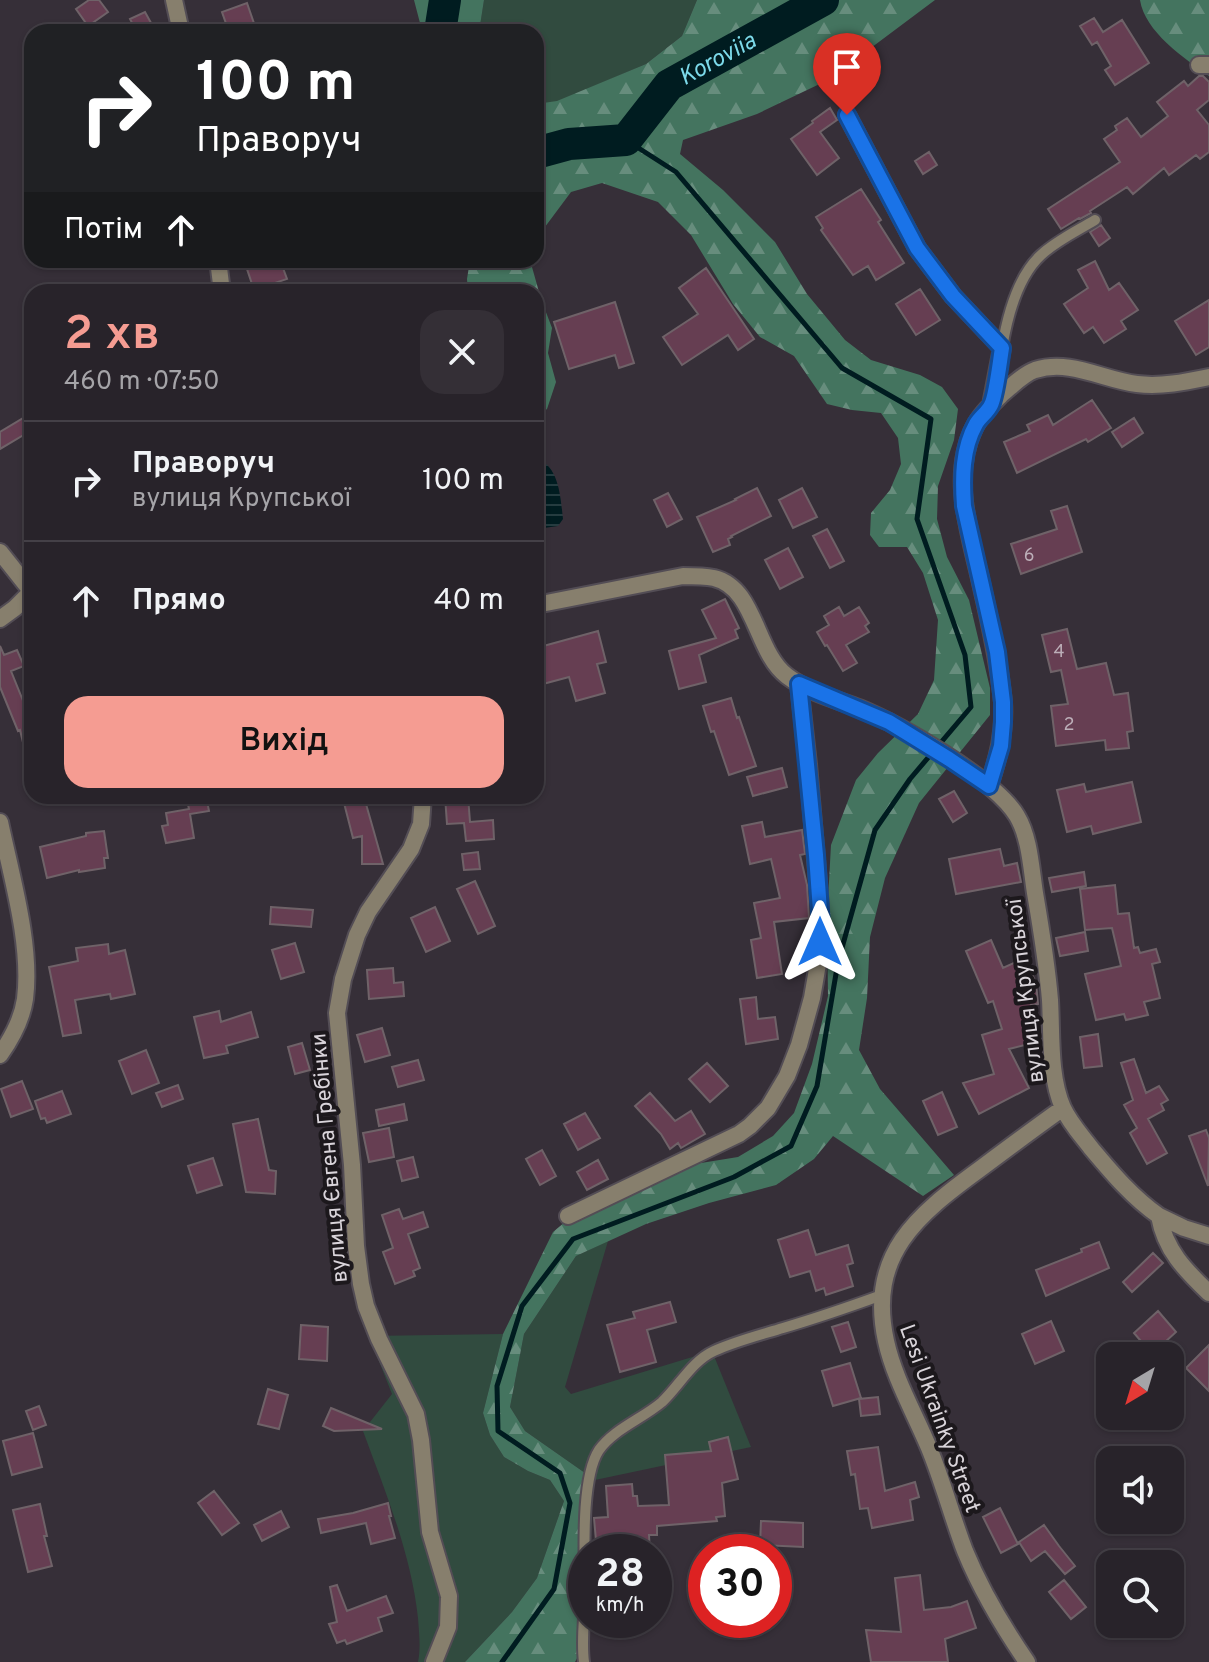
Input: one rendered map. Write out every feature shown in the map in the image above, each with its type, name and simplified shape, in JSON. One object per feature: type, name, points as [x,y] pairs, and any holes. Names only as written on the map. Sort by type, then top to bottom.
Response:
[{"type":"street","points":[[174,0],[179,24]]},
{"type":"street","points":[[847,115],[923,257],[953,296],[1002,348],[991,405]]},
{"type":"street","points":[[989,786],[1001,746],[1003,702],[997,652],[964,506],[963,487],[968,442],[978,420],[1025,375],[1040,369],[1074,368],[1149,385],[1209,377]]},
{"type":"street","points":[[0,552],[24,581]]},
{"type":"street","points":[[544,603],[683,576],[712,577],[732,587],[745,605],[774,663],[799,684],[821,925],[812,998],[799,1045],[787,1076],[768,1108],[739,1134],[568,1216]]},
{"type":"street","points":[[0,619],[24,599]]},
{"type":"street","name":"вулиця Крупської","points":[[799,684],[889,722],[989,786],[1017,816],[1024,836],[1044,944],[1054,1066],[1063,1108],[1123,1185],[1159,1216],[1161,1229],[1172,1252],[1209,1293]]},
{"type":"street","name":"вулиця Євгена Гребінки","points":[[422,804],[421,824],[411,849],[368,912],[357,935],[343,979],[337,1013],[361,1284],[379,1339],[416,1414],[430,1532],[449,1596],[448,1627],[434,1662]]},
{"type":"street","points":[[0,822],[22,930],[26,979],[22,1013],[14,1034],[0,1055]]},
{"type":"street","name":"Lesi Ukrainky Street","points":[[1027,1662],[985,1594],[965,1552],[930,1451],[889,1353],[882,1295],[893,1257],[919,1217],[1063,1108]]},
{"type":"street","points":[[1159,1216],[1209,1236]]},
{"type":"lane","points":[[1002,348],[1010,312],[1034,263],[1047,250],[1095,220]]},
{"type":"lane","points":[[584,1662],[587,1503],[594,1461],[601,1448],[615,1434],[660,1404],[707,1354],[882,1295]]},
{"type":"green space","points":[[414,0],[484,0],[480,24],[420,23]]},
{"type":"green space","points":[[484,0],[697,0],[682,36],[646,64],[557,102],[544,103],[544,24],[480,24]]},
{"type":"green space","points":[[697,0],[935,0],[828,80],[757,114],[683,140],[680,154],[723,190],[775,242],[807,294],[845,340],[871,360],[920,375],[942,387],[958,409],[954,440],[938,486],[937,519],[947,557],[969,600],[990,688],[990,715],[919,803],[885,878],[870,937],[867,998],[859,1050],[880,1089],[954,1175],[923,1196],[833,1136],[814,1159],[776,1185],[646,1224],[576,1256],[524,1334],[510,1407],[525,1431],[595,1480],[580,1518],[581,1534],[568,1534],[568,1638],[584,1638],[584,1645],[575,1662],[465,1662],[512,1612],[537,1578],[564,1501],[550,1480],[504,1457],[490,1435],[483,1413],[503,1334],[553,1232],[602,1191],[664,1169],[738,1157],[773,1136],[794,1113],[812,1064],[828,996],[827,918],[831,845],[856,780],[878,753],[918,714],[934,680],[938,620],[923,573],[907,547],[879,547],[870,535],[871,513],[890,490],[901,464],[898,438],[881,413],[827,404],[794,356],[760,337],[733,304],[691,235],[658,202],[602,183],[571,192],[544,228],[544,103],[557,101],[646,64],[682,36]]},
{"type":"green space","points":[[1140,0],[1209,0],[1209,76],[1157,33],[1143,12]]},
{"type":"green space","points":[[469,268],[532,268],[537,284],[467,284]]},
{"type":"green space","points":[[544,307],[552,328],[548,353],[556,382],[544,411]]},
{"type":"green space","points":[[608,1241],[565,1387],[571,1394],[712,1351],[751,1447],[595,1480],[525,1431],[510,1407],[524,1334],[576,1256]]},
{"type":"green space","points":[[503,1334],[483,1413],[490,1435],[504,1457],[550,1480],[564,1501],[537,1578],[512,1612],[465,1662],[418,1662],[418,1618],[410,1570],[363,1431],[392,1394],[369,1336]]},
{"type":"water","points":[[544,465],[551,469],[557,482],[563,519],[558,526],[544,528]]},
{"type":"building","points":[[89,0],[99,0],[108,12],[87,24],[76,9]]},
{"type":"building","points":[[247,3],[254,24],[226,24],[222,12]]},
{"type":"building","points":[[145,12],[152,24],[133,24],[130,19]]},
{"type":"building","points":[[1094,18],[1103,32],[1122,20],[1149,63],[1115,85],[1105,70],[1111,66],[1097,42],[1092,45],[1080,26]]},
{"type":"building","points":[[1199,76],[1209,82],[1209,100],[1197,110],[1209,125],[1209,152],[1200,159],[1196,155],[1169,175],[1164,168],[1133,194],[1127,187],[1091,213],[1061,229],[1048,209],[1120,162],[1104,139],[1117,130],[1115,126],[1127,118],[1141,137],[1168,116],[1157,102],[1184,81],[1188,86]]},
{"type":"building","points":[[830,108],[837,120],[820,132],[839,158],[817,175],[791,139]]},
{"type":"building","points":[[929,152],[937,165],[923,174],[915,161]]},
{"type":"building","points":[[861,189],[904,263],[876,280],[868,266],[853,275],[821,230],[823,228],[816,217]]},
{"type":"building","points":[[1101,225],[1110,238],[1099,246],[1090,232]]},
{"type":"building","points":[[1095,261],[1109,290],[1119,283],[1138,310],[1121,321],[1126,329],[1104,343],[1093,327],[1084,333],[1064,304],[1088,288],[1078,270]]},
{"type":"building","points":[[283,268],[287,279],[272,284],[252,284],[247,269]]},
{"type":"building","points":[[706,268],[754,339],[738,350],[728,335],[682,365],[663,337],[698,314],[679,288]]},
{"type":"building","points":[[920,289],[940,320],[916,335],[896,304]]},
{"type":"building","points":[[1209,300],[1209,347],[1196,355],[1175,321]]},
{"type":"building","points":[[615,302],[634,363],[619,368],[615,355],[569,369],[554,322]]},
{"type":"building","points":[[1092,400],[1111,428],[1088,442],[1086,439],[1017,473],[1004,442],[1030,431],[1027,425],[1048,415],[1053,425]]},
{"type":"building","points":[[24,418],[24,435],[0,449],[0,432]]},
{"type":"building","points":[[1134,418],[1143,433],[1122,447],[1112,432]]},
{"type":"building","points":[[757,488],[771,516],[731,536],[728,539],[730,545],[713,552],[697,517]]},
{"type":"building","points":[[802,488],[817,517],[793,528],[779,500]]},
{"type":"building","points":[[668,493],[682,519],[667,527],[654,500]]},
{"type":"building","points":[[1067,506],[1082,552],[1021,574],[1011,544],[1057,529],[1051,511]]},
{"type":"building","points":[[827,529],[844,561],[830,568],[813,536]]},
{"type":"building","points":[[788,548],[803,577],[780,589],[765,560]]},
{"type":"building","points":[[725,599],[739,628],[735,630],[738,638],[699,655],[706,682],[679,689],[669,651],[716,638],[702,610]]},
{"type":"building","points":[[839,607],[844,616],[859,607],[869,623],[865,626],[869,632],[846,645],[857,663],[843,671],[817,632],[829,625],[824,616]]},
{"type":"building","points":[[1067,629],[1077,669],[1106,663],[1114,695],[1128,693],[1133,731],[1127,732],[1129,748],[1106,750],[1105,740],[1056,746],[1051,706],[1068,704],[1061,670],[1051,672],[1042,635]]},
{"type":"building","points":[[598,631],[606,662],[597,664],[605,693],[576,701],[569,677],[544,684],[544,646]]},
{"type":"building","points":[[0,646],[4,655],[17,650],[24,666],[11,671],[24,703],[24,747],[20,730],[0,687]]},
{"type":"building","points":[[731,698],[756,766],[729,775],[703,706]]},
{"type":"building","points":[[782,768],[787,787],[753,796],[747,777]]},
{"type":"building","points":[[1132,782],[1141,822],[1093,834],[1091,826],[1067,832],[1057,790],[1084,784],[1086,792]]},
{"type":"building","points":[[954,791],[967,813],[953,822],[939,799]]},
{"type":"building","points":[[188,804],[208,804],[209,811],[190,814],[194,838],[166,843],[162,826],[168,825],[166,813],[189,809]]},
{"type":"building","points":[[344,804],[366,804],[383,864],[362,864],[362,836],[353,838]]},
{"type":"building","points":[[446,804],[469,804],[470,822],[493,820],[494,839],[466,841],[464,823],[447,824]]},
{"type":"building","points":[[762,822],[765,837],[802,830],[805,854],[800,855],[807,885],[809,918],[774,922],[782,974],[757,978],[751,940],[761,938],[754,903],[780,898],[771,859],[750,864],[742,826]]},
{"type":"building","points":[[104,831],[108,858],[104,858],[105,868],[79,870],[47,878],[40,847],[86,836],[86,833]]},
{"type":"building","points":[[1000,849],[1004,866],[1017,863],[1021,882],[956,894],[949,859]]},
{"type":"building","points":[[478,852],[480,869],[464,870],[462,854]]},
{"type":"building","points":[[1084,872],[1086,886],[1052,892],[1049,878]]},
{"type":"building","points":[[475,881],[495,926],[478,934],[457,889]]},
{"type":"building","points":[[1115,885],[1118,914],[1129,913],[1134,948],[1138,947],[1140,953],[1156,949],[1160,962],[1152,964],[1160,998],[1144,1002],[1148,1015],[1126,1020],[1124,1014],[1096,1020],[1085,974],[1121,966],[1112,928],[1085,930],[1080,889]]},
{"type":"building","points":[[271,907],[313,910],[311,927],[270,924]]},
{"type":"building","points":[[435,907],[450,941],[426,952],[411,918]]},
{"type":"building","points":[[1085,932],[1088,951],[1060,956],[1056,938]]},
{"type":"building","points":[[991,940],[1003,968],[1025,958],[1036,983],[1038,1004],[1031,1005],[1040,1041],[1009,1049],[1029,1088],[979,1114],[963,1083],[994,1074],[982,1035],[1002,1029],[993,1001],[988,1003],[966,951]]},
{"type":"building","points":[[295,943],[304,972],[281,979],[272,950]]},
{"type":"building","points":[[108,944],[109,954],[125,950],[135,994],[111,999],[110,994],[75,1000],[81,1033],[63,1036],[49,967],[78,961],[76,948]]},
{"type":"building","points":[[393,968],[394,983],[403,982],[404,996],[369,999],[367,970]]},
{"type":"building","points":[[756,997],[758,1019],[775,1017],[778,1039],[746,1044],[740,999]]},
{"type":"building","points":[[219,1011],[221,1022],[251,1012],[258,1037],[226,1046],[228,1053],[204,1058],[194,1017]]},
{"type":"building","points":[[382,1028],[390,1055],[365,1062],[357,1035]]},
{"type":"building","points":[[1098,1034],[1102,1066],[1084,1068],[1080,1037]]},
{"type":"building","points":[[302,1043],[310,1070],[295,1074],[288,1047]]},
{"type":"building","points":[[146,1050],[159,1083],[132,1094],[119,1061]]},
{"type":"building","points":[[1134,1059],[1146,1093],[1159,1086],[1168,1100],[1161,1104],[1164,1110],[1148,1119],[1167,1153],[1147,1164],[1130,1133],[1137,1128],[1124,1105],[1133,1100],[1121,1063]]},
{"type":"building","points":[[418,1060],[424,1080],[398,1087],[392,1067]]},
{"type":"building","points":[[707,1063],[728,1086],[710,1102],[689,1079]]},
{"type":"building","points":[[22,1081],[33,1109],[11,1117],[1,1089]]},
{"type":"building","points":[[178,1085],[183,1099],[162,1107],[156,1093]]},
{"type":"building","points":[[62,1091],[71,1114],[47,1123],[45,1118],[41,1119],[35,1101]]},
{"type":"building","points":[[942,1092],[957,1127],[938,1135],[923,1101]]},
{"type":"building","points":[[650,1093],[675,1121],[691,1111],[705,1134],[681,1148],[678,1143],[670,1149],[661,1134],[635,1106]]},
{"type":"building","points":[[404,1104],[407,1120],[379,1126],[376,1110]]},
{"type":"building","points":[[585,1113],[600,1138],[578,1150],[564,1124]]},
{"type":"building","points":[[258,1119],[269,1170],[276,1171],[275,1194],[246,1192],[233,1124]]},
{"type":"building","points":[[389,1128],[394,1157],[369,1162],[363,1133]]},
{"type":"building","points":[[1206,1130],[1209,1138],[1208,1186],[1189,1136]]},
{"type":"building","points":[[542,1150],[556,1176],[540,1185],[526,1159]]},
{"type":"building","points":[[413,1157],[418,1177],[402,1181],[397,1161]]},
{"type":"building","points":[[213,1158],[222,1185],[197,1193],[188,1166]]},
{"type":"building","points":[[598,1160],[608,1179],[587,1190],[577,1172]]},
{"type":"building","points":[[399,1209],[403,1219],[423,1212],[428,1227],[408,1234],[420,1268],[413,1271],[415,1276],[395,1284],[383,1252],[393,1248],[382,1215]]},
{"type":"building","points":[[808,1230],[816,1255],[848,1245],[853,1263],[847,1265],[853,1286],[826,1295],[824,1288],[816,1291],[810,1271],[790,1277],[778,1240]]},
{"type":"building","points":[[1099,1242],[1109,1268],[1046,1296],[1036,1270]]},
{"type":"building","points":[[1153,1253],[1163,1263],[1132,1292],[1123,1282]]},
{"type":"building","points":[[670,1302],[676,1322],[647,1330],[656,1362],[620,1372],[607,1325],[635,1318],[633,1312]]},
{"type":"building","points":[[1158,1311],[1176,1332],[1165,1342],[1142,1342],[1134,1333]]},
{"type":"building","points":[[1051,1321],[1064,1351],[1035,1364],[1022,1334]]},
{"type":"building","points":[[848,1322],[856,1347],[841,1352],[832,1327]]},
{"type":"building","points":[[301,1325],[328,1327],[327,1361],[299,1359]]},
{"type":"building","points":[[1209,1345],[1209,1391],[1186,1368]]},
{"type":"building","points":[[850,1363],[861,1398],[833,1406],[822,1371]]},
{"type":"building","points":[[268,1389],[288,1395],[279,1429],[258,1424]]},
{"type":"building","points":[[878,1397],[880,1414],[861,1416],[859,1399]]},
{"type":"building","points":[[39,1406],[46,1425],[33,1430],[26,1411]]},
{"type":"building","points":[[331,1408],[382,1429],[334,1431],[323,1426]]},
{"type":"building","points":[[33,1433],[42,1467],[12,1475],[3,1441]]},
{"type":"building","points":[[728,1437],[738,1479],[722,1483],[725,1516],[716,1517],[717,1521],[657,1526],[657,1534],[595,1534],[594,1518],[608,1517],[606,1486],[632,1484],[638,1506],[669,1505],[665,1455],[711,1451],[709,1442]]},
{"type":"building","points":[[878,1447],[885,1491],[915,1482],[919,1497],[910,1500],[913,1520],[872,1528],[868,1508],[860,1509],[855,1474],[851,1475],[847,1451]]},
{"type":"building","points":[[214,1491],[239,1523],[222,1535],[198,1503]]},
{"type":"building","points":[[388,1503],[395,1538],[371,1544],[366,1523],[321,1533],[318,1519]]},
{"type":"building","points":[[40,1504],[52,1566],[28,1572],[13,1510]]},
{"type":"building","points":[[1000,1508],[1018,1544],[1001,1553],[983,1517]]},
{"type":"building","points":[[281,1511],[289,1527],[262,1541],[254,1525]]},
{"type":"building","points":[[761,1521],[803,1523],[803,1547],[792,1546],[792,1534],[760,1534]]},
{"type":"building","points":[[1044,1525],[1075,1566],[1065,1574],[1045,1551],[1031,1561],[1019,1542]]},
{"type":"building","points":[[920,1575],[924,1610],[951,1607],[967,1601],[976,1628],[945,1639],[948,1662],[871,1662],[866,1630],[901,1632],[895,1578]]},
{"type":"building","points":[[1064,1580],[1086,1607],[1071,1619],[1049,1592]]},
{"type":"building","points":[[337,1585],[347,1611],[386,1596],[393,1613],[378,1618],[382,1631],[347,1644],[345,1640],[337,1643],[329,1624],[337,1622],[330,1587]]},
{"type":"waterway","name":"Koroviia","points":[[441,24],[445,0]]},
{"type":"waterway","name":"Koroviia","points":[[544,151],[569,144],[626,140],[669,85],[823,0]]},
{"type":"waterway","points":[[502,1662],[554,1589],[570,1503],[560,1473],[498,1431],[497,1386],[522,1306],[573,1239],[734,1177],[791,1146],[817,1086],[838,962],[875,830],[910,779],[971,707],[965,655],[917,519],[931,419],[842,368],[676,172],[626,140]]},
{"type":"route","points":[[820,942],[816,855],[799,684],[889,722],[989,786],[1003,733],[997,652],[964,506],[963,487],[968,442],[978,420],[991,405],[1002,348],[953,296],[917,248],[847,115]]}]
